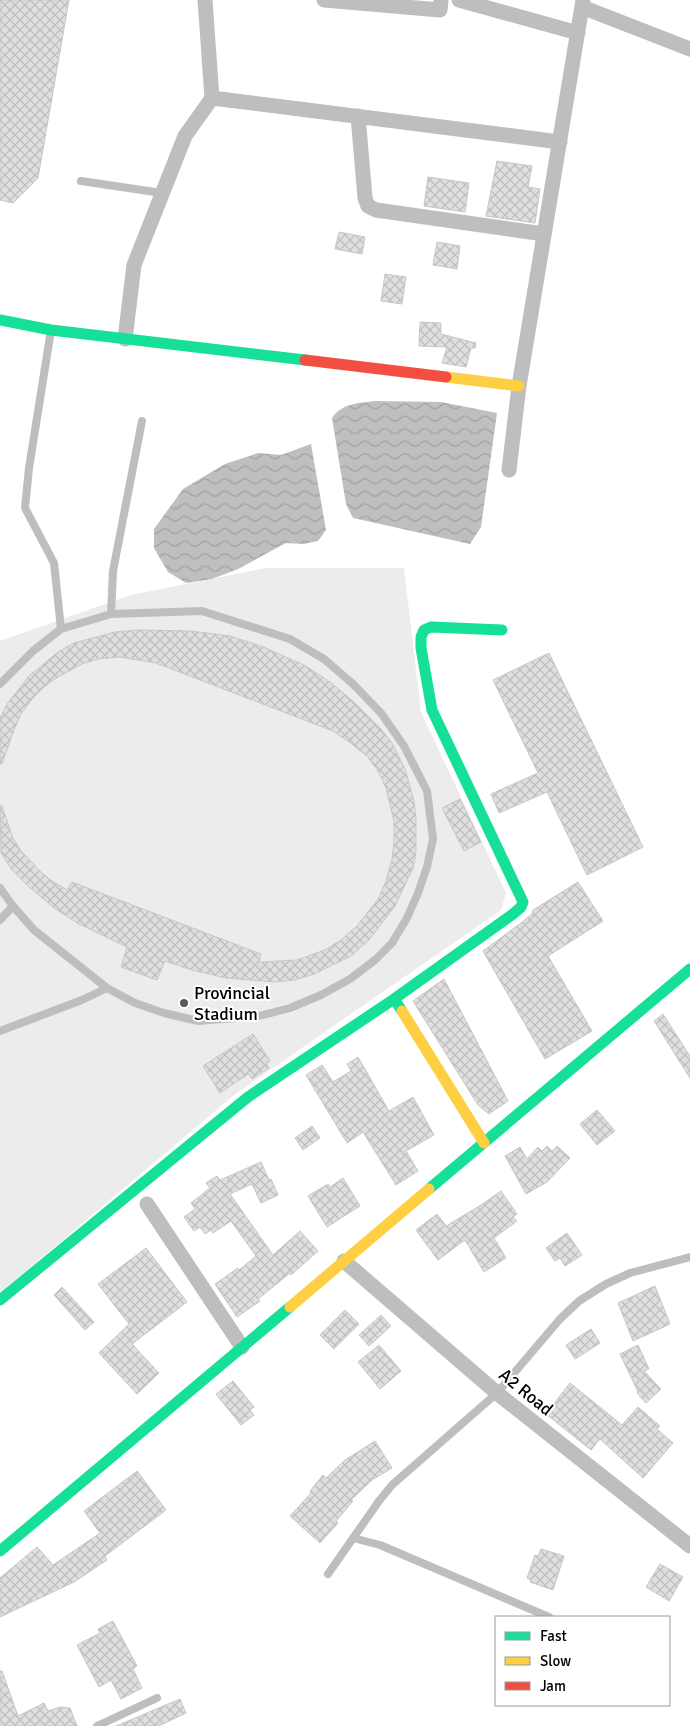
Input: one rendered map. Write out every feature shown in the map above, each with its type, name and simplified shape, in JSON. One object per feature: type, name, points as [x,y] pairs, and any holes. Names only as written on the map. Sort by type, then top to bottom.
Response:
[{"type":"street","points":[[125,339],[134,265],[185,136],[212,98],[205,0]]},
{"type":"street","points":[[324,0],[440,10],[441,0]]},
{"type":"street","points":[[459,0],[578,33]]},
{"type":"street","points":[[509,470],[519,386],[583,4],[690,48]]},
{"type":"street","points":[[212,98],[560,142]]},
{"type":"street","points":[[358,116],[365,198],[368,206],[376,210],[544,234]]},
{"type":"street","points":[[0,320],[51,330],[519,386]]},
{"type":"street","points":[[0,1300],[248,1097],[394,998],[521,907],[523,902],[432,710],[421,648],[421,637],[424,630],[431,627],[502,630]]},
{"type":"street","points":[[0,1551],[690,969]]},
{"type":"street","points":[[394,998],[484,1143]]},
{"type":"street","points":[[147,1204],[242,1347]]},
{"type":"street","name":"A2 Road","points":[[344,1261],[497,1393],[690,1546]]},
{"type":"lane","points":[[81,181],[162,193]]},
{"type":"lane","points":[[51,330],[29,468],[25,508],[54,564],[61,629]]},
{"type":"lane","points":[[111,614],[113,571],[142,421]]},
{"type":"lane","points":[[0,684],[33,651],[61,629],[111,614],[202,611],[290,639],[324,659],[353,684],[381,713],[404,746],[427,791],[432,839],[427,867],[418,894],[407,918],[392,943],[350,979],[321,995],[290,1008],[259,1016],[198,1020],[164,1013],[142,1005],[107,988],[34,930],[0,888]]},
{"type":"lane","points":[[0,920],[13,906]]},
{"type":"lane","points":[[0,1031],[82,1000],[107,988]]},
{"type":"lane","points":[[328,1574],[392,1485],[497,1393],[560,1319],[580,1301],[606,1284],[630,1273],[690,1257]]},
{"type":"lane","points":[[353,1538],[380,1545],[546,1616]]},
{"type":"lane","points":[[97,1726],[157,1698]]},
{"type":"shaded area","name":"Provincial Stadium","points":[[266,568],[404,568],[421,712],[506,893],[501,910],[234,1095],[0,1293],[0,641],[131,595]]},
{"type":"water","points":[[376,401],[441,402],[497,413],[481,527],[470,544],[353,518],[346,504],[332,418],[341,409],[346,407],[357,403]]},
{"type":"water","points":[[311,444],[326,530],[318,541],[304,544],[286,543],[238,569],[212,579],[186,583],[168,572],[154,548],[154,529],[183,489],[225,464],[258,453],[281,455]]},
{"type":"building","points":[[0,0],[69,0],[38,178],[13,203],[0,200]]},
{"type":"building","points":[[497,161],[532,166],[528,187],[540,189],[535,223],[486,216]]},
{"type":"building","points":[[428,177],[469,183],[465,212],[424,206]]},
{"type":"building","points":[[339,232],[365,237],[362,254],[335,249]]},
{"type":"building","points":[[437,242],[460,246],[457,269],[433,265]]},
{"type":"building","points":[[385,274],[406,277],[402,304],[381,301]]},
{"type":"building","points":[[420,322],[441,323],[441,334],[476,343],[475,348],[471,348],[466,367],[442,363],[447,347],[419,346]]},
{"type":"building","points":[[138,630],[191,631],[230,636],[261,646],[304,665],[330,682],[354,702],[392,743],[405,769],[414,801],[416,852],[413,868],[395,906],[369,940],[351,956],[314,974],[295,980],[274,982],[226,978],[165,961],[157,980],[121,967],[127,947],[79,924],[54,908],[12,870],[1,853],[0,806],[2,806],[13,838],[21,851],[52,881],[67,890],[72,882],[261,954],[259,962],[297,960],[325,950],[341,940],[357,926],[378,899],[386,881],[392,859],[394,821],[386,788],[368,757],[333,731],[156,663],[120,657],[98,659],[82,664],[56,678],[32,699],[21,714],[2,764],[0,764],[0,718],[7,704],[29,676],[58,652],[74,643],[115,632]]},
{"type":"building","points":[[549,653],[643,847],[587,875],[547,792],[499,813],[491,794],[538,773],[493,680]]},
{"type":"building","points":[[460,799],[481,842],[464,851],[442,808]]},
{"type":"building","points":[[578,882],[603,921],[548,956],[592,1031],[545,1059],[483,951],[532,914],[533,910]]},
{"type":"building","points":[[444,979],[508,1101],[489,1114],[478,1105],[413,1001]]},
{"type":"building","points":[[663,1014],[690,1056],[690,1078],[654,1021]]},
{"type":"building","points":[[253,1034],[270,1061],[266,1063],[269,1068],[252,1079],[248,1074],[220,1093],[203,1066]]},
{"type":"building","points":[[358,1057],[389,1111],[413,1097],[434,1135],[406,1151],[418,1171],[396,1185],[363,1132],[347,1143],[306,1075],[322,1065],[333,1082],[351,1071],[347,1064]]},
{"type":"building","points":[[597,1110],[615,1131],[597,1145],[580,1124]]},
{"type":"building","points":[[312,1126],[320,1138],[303,1150],[295,1138]]},
{"type":"building","points":[[547,1146],[552,1151],[557,1146],[570,1158],[547,1182],[526,1194],[505,1156],[520,1147],[527,1159],[538,1147],[542,1151]]},
{"type":"building","points":[[261,1162],[278,1195],[261,1203],[252,1184],[230,1194],[273,1255],[300,1231],[318,1251],[291,1275],[290,1273],[258,1299],[260,1301],[237,1317],[215,1284],[238,1268],[239,1270],[256,1256],[231,1221],[213,1233],[211,1230],[205,1234],[200,1227],[194,1231],[184,1217],[195,1209],[191,1203],[210,1188],[206,1183],[217,1176],[220,1180]]},
{"type":"building","points":[[343,1178],[360,1206],[327,1227],[308,1196],[328,1184],[330,1187]]},
{"type":"building","points":[[501,1191],[517,1214],[513,1217],[517,1221],[494,1238],[506,1258],[484,1272],[465,1240],[438,1260],[416,1230],[437,1214],[446,1226]]},
{"type":"building","points":[[567,1233],[582,1255],[565,1266],[560,1258],[555,1261],[546,1248]]},
{"type":"building","points":[[146,1248],[187,1302],[132,1344],[159,1373],[137,1394],[99,1353],[129,1324],[98,1284]]},
{"type":"building","points":[[655,1286],[670,1324],[633,1341],[618,1303]]},
{"type":"building","points":[[62,1287],[94,1322],[85,1330],[54,1295]]},
{"type":"building","points":[[345,1310],[359,1324],[334,1349],[320,1335]]},
{"type":"building","points":[[381,1315],[391,1326],[369,1346],[359,1335]]},
{"type":"building","points":[[591,1329],[600,1343],[575,1359],[566,1345]]},
{"type":"building","points":[[379,1345],[401,1371],[380,1389],[358,1362]]},
{"type":"building","points":[[638,1345],[649,1369],[644,1371],[661,1389],[646,1403],[637,1393],[620,1354]]},
{"type":"building","points":[[233,1381],[254,1407],[250,1410],[254,1415],[241,1425],[216,1394]]},
{"type":"building","points":[[570,1383],[622,1425],[638,1407],[660,1426],[657,1429],[673,1443],[643,1478],[600,1439],[591,1450],[546,1414]]},
{"type":"building","points":[[375,1441],[392,1468],[372,1480],[351,1500],[353,1501],[336,1521],[338,1523],[320,1543],[290,1516],[311,1493],[310,1491],[323,1475],[326,1478],[345,1460]]},
{"type":"building","points":[[137,1471],[166,1510],[105,1556],[107,1560],[74,1582],[0,1617],[0,1578],[37,1547],[53,1565],[100,1533],[84,1511]]},
{"type":"building","points":[[541,1549],[564,1556],[553,1590],[530,1582],[531,1580],[527,1578],[535,1555],[538,1556]]},
{"type":"building","points":[[660,1564],[683,1577],[669,1601],[646,1587]]},
{"type":"building","points":[[113,1621],[137,1666],[133,1669],[142,1688],[121,1699],[111,1680],[99,1687],[77,1645],[100,1633],[98,1629]]},
{"type":"building","points":[[0,1671],[2,1671],[18,1716],[44,1703],[48,1711],[60,1707],[70,1708],[77,1726],[0,1726]]},
{"type":"building","points":[[180,1699],[186,1713],[163,1724],[158,1726],[116,1726]]},
{"type":"traffic: fast","points":[[0,320],[51,330],[305,360]]},
{"type":"traffic: fast","points":[[394,999],[513,914],[521,907],[523,902],[432,710],[421,648],[421,637],[424,630],[431,627],[502,630]]},
{"type":"traffic: fast","points":[[429,1189],[690,969]]},
{"type":"traffic: fast","points":[[0,1300],[248,1097],[394,999],[402,1011]]},
{"type":"traffic: fast","points":[[0,1551],[290,1307]]},
{"type":"traffic: slow","points":[[446,377],[519,386]]},
{"type":"traffic: slow","points":[[402,1011],[484,1143]]},
{"type":"traffic: slow","points":[[290,1307],[429,1189]]},
{"type":"traffic: jam","points":[[305,360],[446,377]]},
{"type":"place","name":"Provincial Stadium","points":[[184,1003]]}]
